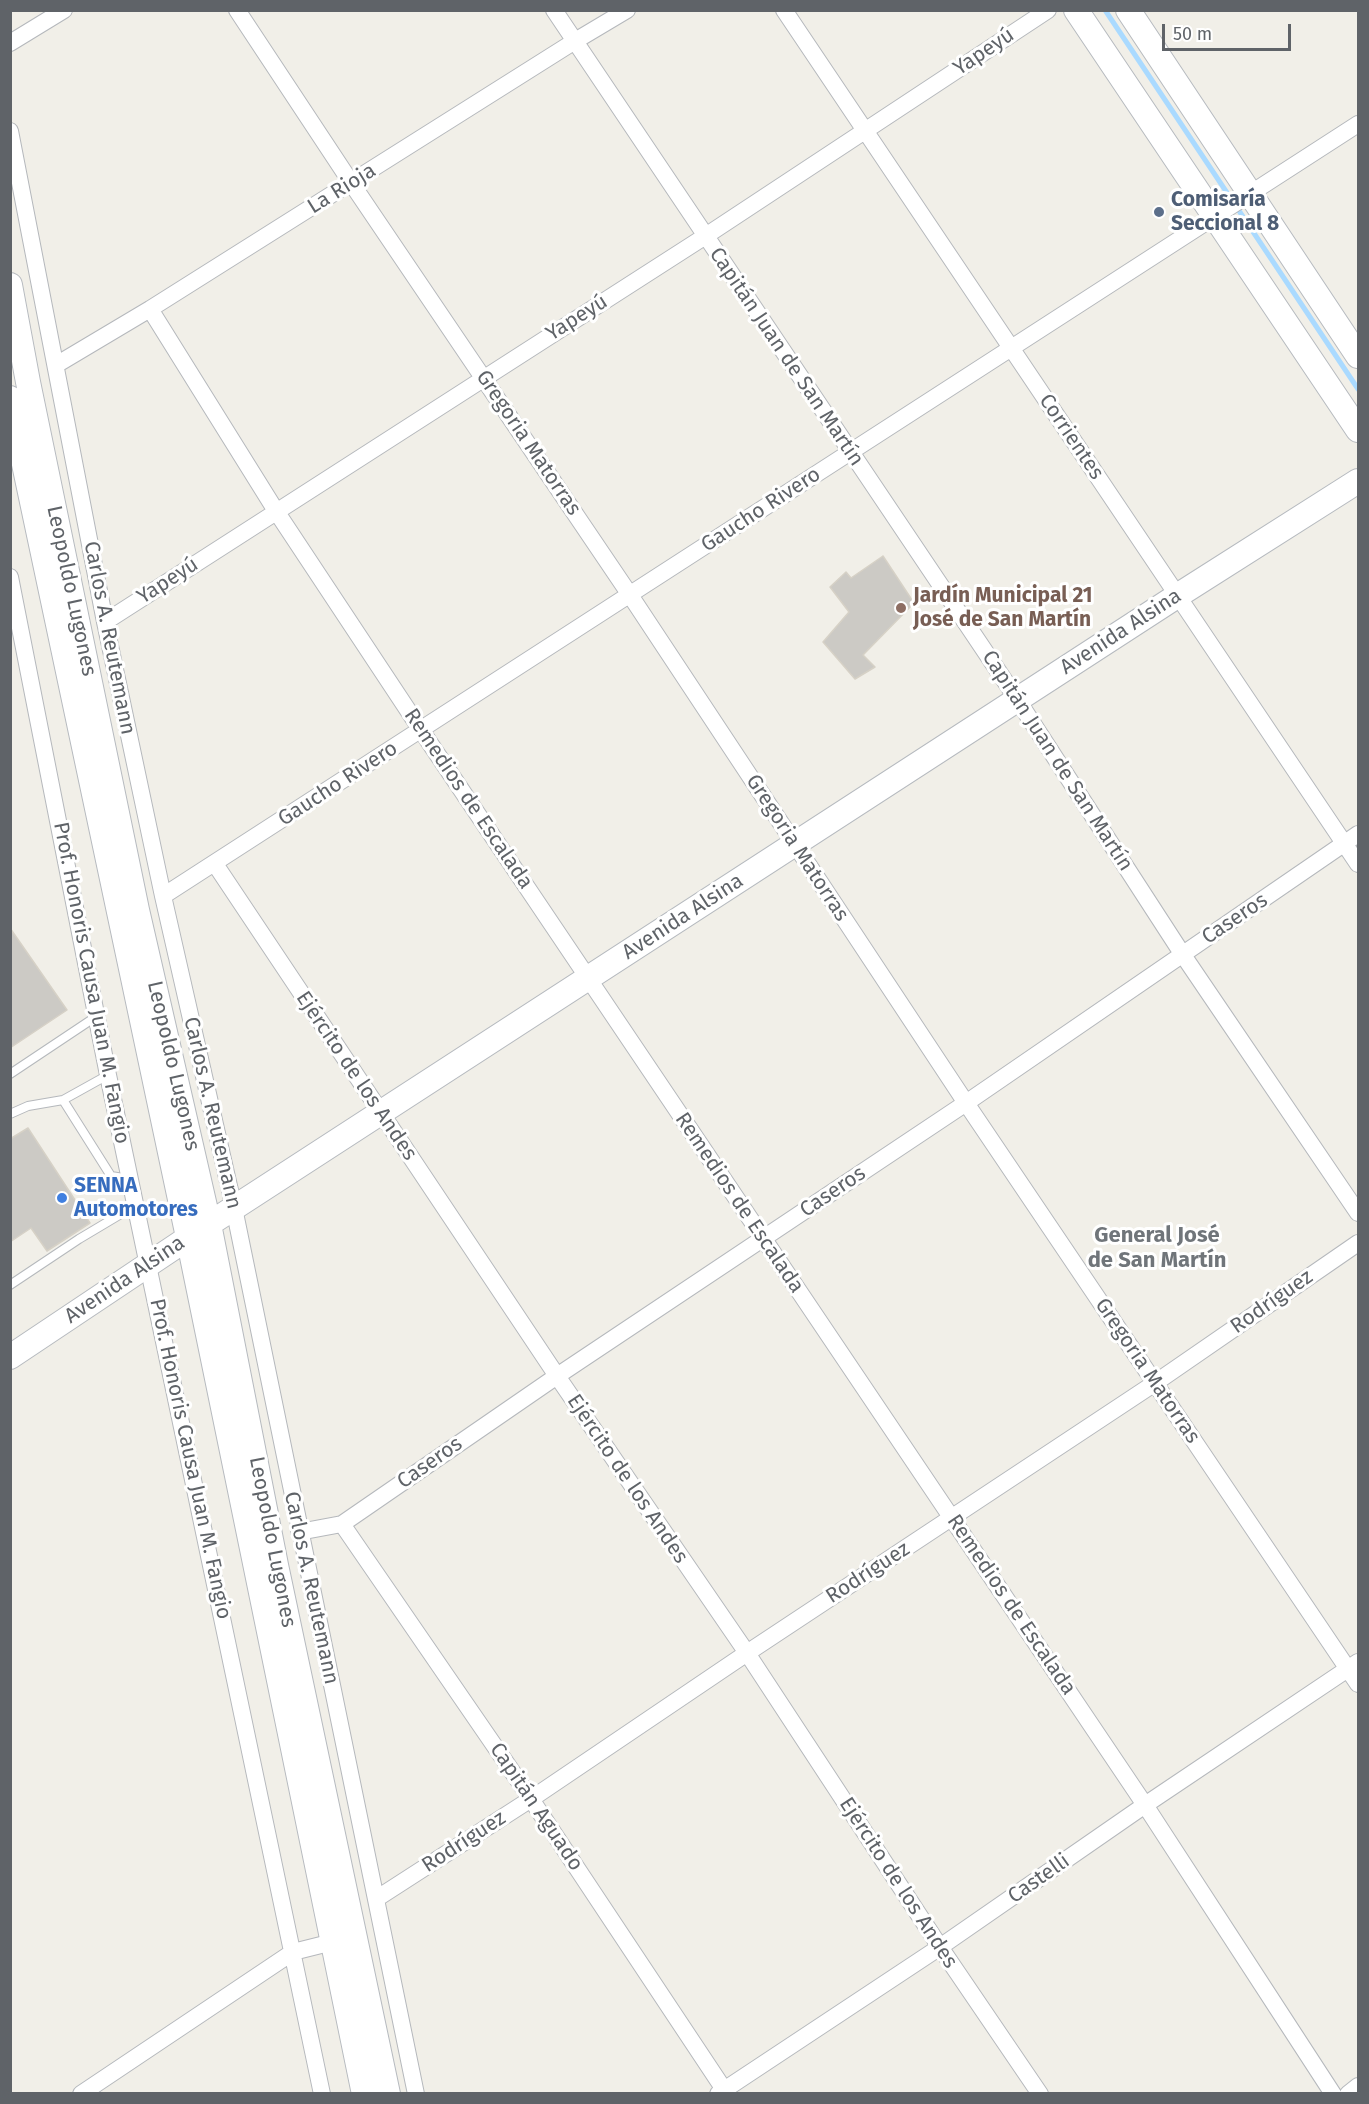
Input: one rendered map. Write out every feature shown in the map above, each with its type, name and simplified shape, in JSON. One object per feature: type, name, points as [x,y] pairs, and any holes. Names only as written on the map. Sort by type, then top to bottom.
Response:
[{"type":"main road","points":[[1076,10],[1219,215],[1359,430]]},
{"type":"main road","points":[[1128,10],[1245,196],[1359,356]]},
{"type":"main road","name":"Leopoldo Lugones","points":[[10,285],[137,910],[209,1224],[276,1565],[388,2094]]},
{"type":"main road","name":"Leopoldo Lugones","points":[[10,398],[188,1237],[364,2094]]},
{"type":"main road","name":"Avenida Alsina","points":[[10,1357],[188,1237],[795,846],[1017,699],[1359,481]]},
{"type":"street","points":[[10,43],[64,10]]},
{"type":"street","name":"Gregoria Matorras","points":[[237,10],[630,595],[966,1103],[1155,1383],[1353,1665],[1359,1684]]},
{"type":"street","name":"Capitán Juan de San Martín","points":[[554,10],[704,237],[1017,699],[1183,955],[1359,1213]]},
{"type":"street","name":"La Rioja","points":[[56,365],[150,309],[627,10]]},
{"type":"street","name":"Corrientes","points":[[784,10],[1177,596],[1352,839],[1359,864]]},
{"type":"street","name":"Yapeyú","points":[[105,622],[704,237],[1047,10]]},
{"type":"street","name":"Gaucho Rivero","points":[[163,896],[1359,123]]},
{"type":"street","name":"Carlos A. Reutemann","points":[[10,131],[105,622],[163,896],[234,1208],[299,1532],[417,2094]]},
{"type":"street","name":"Remedios de Escalada","points":[[150,309],[276,511],[421,730],[1145,1805],[1333,2094]]},
{"type":"street","name":"Prof. Honoris Causa Juan M. Fangio","points":[[10,577],[108,1075],[322,2094]]},
{"type":"street","name":"Caseros","points":[[299,1532],[342,1524],[556,1376],[966,1103],[1352,839]]},
{"type":"street","name":"Ejército de los Andes","points":[[215,864],[556,1376],[747,1653],[940,1947],[1040,2094]]},
{"type":"street","name":"Rodríguez","points":[[376,1899],[531,1799],[1155,1383],[1359,1243]]},
{"type":"street","name":"Capitán Aguado","points":[[342,1524],[531,1799],[723,2092]]},
{"type":"street","name":"Castelli","points":[[723,2092],[1353,1665]]},
{"type":"street","points":[[81,2094],[292,1952],[333,1942]]},
{"type":"street","points":[[1348,2094],[1359,2086]]},
{"type":"lane","points":[[10,1074],[98,1016]]},
{"type":"lane","points":[[11,1112],[28,1106],[63,1100],[108,1075]]},
{"type":"lane","points":[[63,1100],[111,1176],[131,1179]]},
{"type":"lane","points":[[10,1285],[79,1239],[136,1205]]},
{"type":"building","points":[[883,556],[914,603],[863,655],[875,667],[855,679],[823,642],[849,612],[830,587],[846,572],[851,578]]},
{"type":"building","points":[[10,928],[67,1010],[10,1048]]},
{"type":"building","points":[[28,1128],[90,1223],[47,1251],[31,1228],[10,1242],[10,1139]]},
{"type":"waterway","points":[[1105,10],[1358,389]]},
{"type":"place","name":"Comisaría Seccional 8","points":[[1159,212]]},
{"type":"place","name":"Jardín Municipal 21 José de San Martín","points":[[901,608]]},
{"type":"place","name":"SENNA Automotores","points":[[62,1198]]},
{"type":"district","name":"General José de San Martín","points":[[1157,1248]]}]
